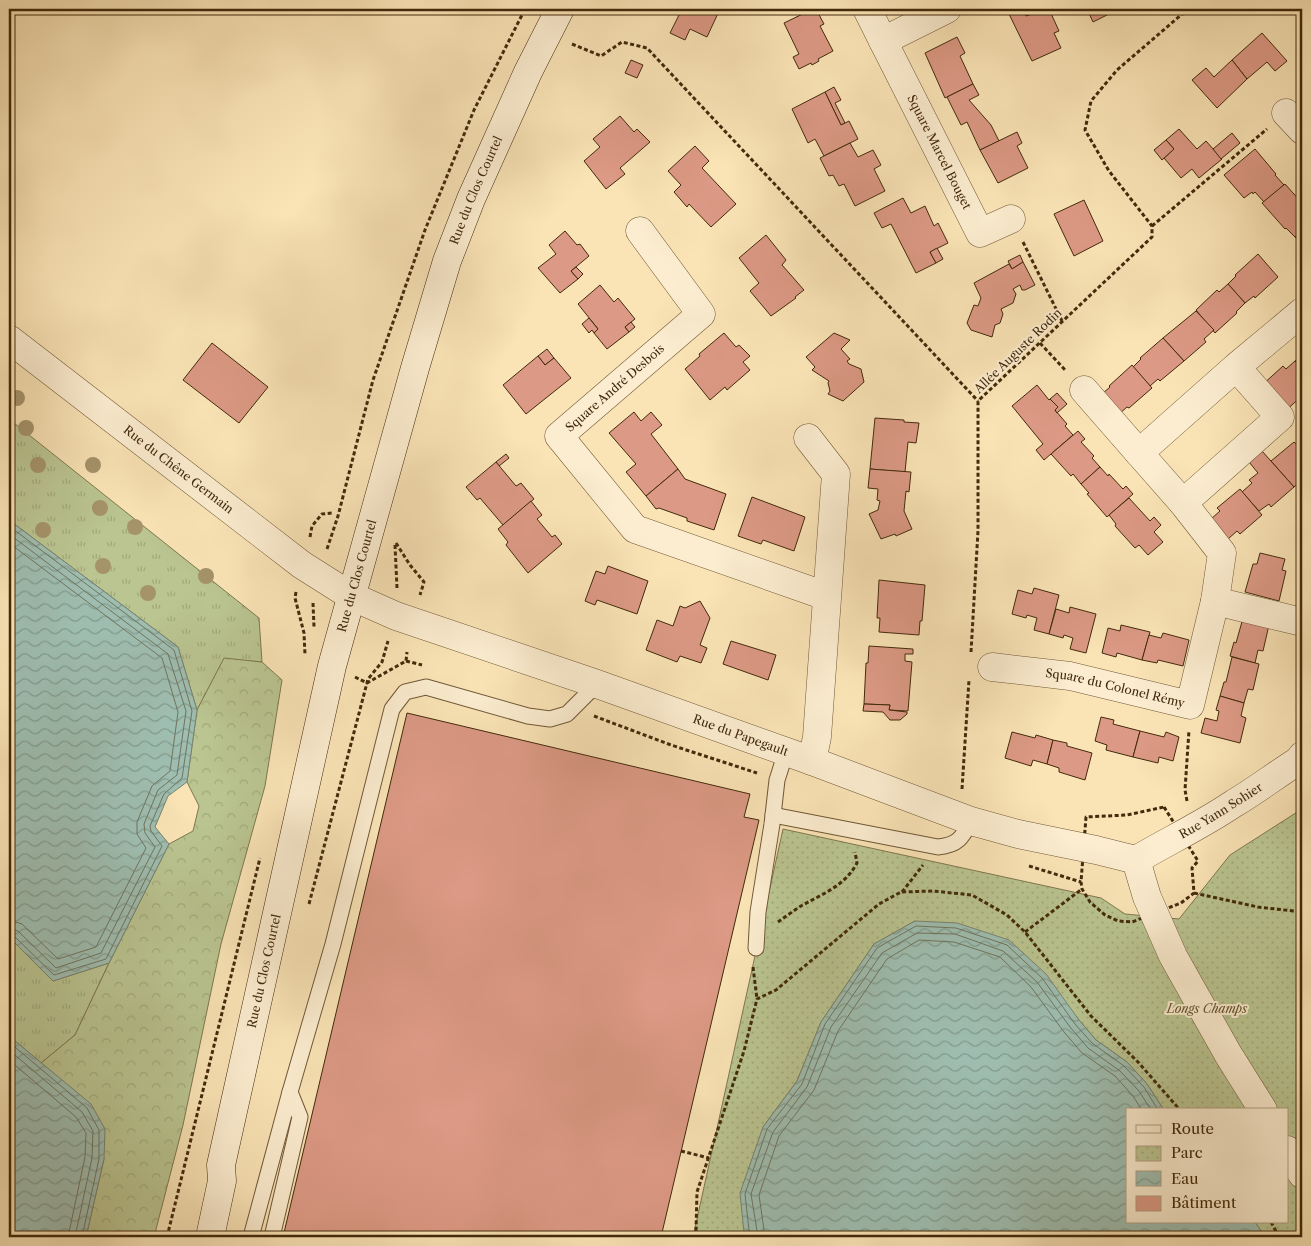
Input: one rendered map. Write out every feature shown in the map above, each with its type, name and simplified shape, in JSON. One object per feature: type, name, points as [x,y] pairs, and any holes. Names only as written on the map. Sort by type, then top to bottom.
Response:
[{"type":"street","name":"Rue du Clos Courtel","points":[[210,1237],[222,1181],[221,1165],[301,800],[332,666],[351,596],[447,261],[498,137],[560,9]]},
{"type":"street","name":"Square Marcel Bouget","points":[[867,9],[980,233],[1011,219]]},
{"type":"street","points":[[884,41],[947,9]]},
{"type":"street","name":"Square André Desbois","points":[[640,231],[701,314],[559,436],[635,529],[826,596]]},
{"type":"street","points":[[1139,453],[1236,367],[1302,312]]},
{"type":"street","name":"Rue du Chêne Germain","points":[[9,340],[302,565],[351,596]]},
{"type":"street","points":[[1184,503],[1280,417],[1236,367]]},
{"type":"street","name":"Square du Colonel Rémy","points":[[977,666],[1070,676],[1190,705],[1215,601],[1222,553],[1184,503],[1084,390]]},
{"type":"street","points":[[808,438],[836,474],[817,737],[812,761]]},
{"type":"street","name":"Rue du Papegault","points":[[351,596],[396,616],[597,684],[812,761],[971,821],[1018,834],[1136,860]]},
{"type":"street","points":[[1215,601],[1302,622]]},
{"type":"street","name":"Rue Yann Sohier","points":[[1136,860],[1233,805],[1298,761],[1302,756]]},
{"type":"street","points":[[1136,860],[1147,897],[1174,956],[1228,1054],[1262,1108]]},
{"type":"street","points":[[1288,1152],[1302,1174]]},
{"type":"street","name":"Rue du Clos Courtel","points":[[192,1237],[209,1176],[221,1165]]},
{"type":"lane","points":[[251,1237],[290,1092],[333,944],[392,709],[405,692],[426,687],[528,716],[550,719],[567,714],[597,684]]},
{"type":"lane","points":[[756,948],[758,912],[777,780],[786,752]]},
{"type":"lane","points":[[773,815],[938,847],[958,842],[971,821]]},
{"type":"lane","points":[[272,1237],[300,1117],[290,1092]]},
{"type":"path","points":[[1188,9],[1117,70],[1091,101],[1085,130],[1109,171],[1152,226],[1294,122]]},
{"type":"path","points":[[565,41],[601,56],[622,42],[646,48],[978,401]]},
{"type":"path","points":[[1011,219],[1062,321]]},
{"type":"path","name":"Allée Auguste Rodin","points":[[962,794],[977,666],[978,401],[1152,237],[1152,226]]},
{"type":"path","points":[[1040,343],[1084,390]]},
{"type":"path","points":[[309,545],[312,526],[322,514],[332,513]]},
{"type":"path","points":[[308,905],[367,683],[382,662],[396,616],[397,576],[395,541],[410,565],[424,582],[420,595]]},
{"type":"path","points":[[296,584],[295,598],[304,634],[305,655]]},
{"type":"path","points":[[367,683],[406,661],[407,652]]},
{"type":"path","points":[[349,675],[367,683]]},
{"type":"path","points":[[1186,832],[1185,790],[1190,705]]},
{"type":"path","points":[[1085,848],[1086,817],[1127,815],[1164,807],[1186,832]]},
{"type":"path","points":[[698,1237],[696,1231],[697,1192],[744,1051],[757,999],[753,967],[756,948],[775,923],[834,888],[852,873],[857,863],[855,853],[844,828]]},
{"type":"path","points":[[757,999],[776,990],[879,904],[901,892],[938,847]]},
{"type":"path","points":[[1025,932],[1082,890]]},
{"type":"path","points":[[901,892],[933,891],[972,896],[1007,915],[1025,932],[1090,1016],[1138,1062],[1178,1108]]},
{"type":"path","points":[[1194,893],[1258,907],[1302,912]]},
{"type":"path","points":[[681,1152],[709,1158]]},
{"type":"path","points":[[1272,1224],[1279,1237]]},
{"type":"green space","points":[[9,419],[259,618],[262,662],[224,659],[197,710],[178,647],[9,520]]},
{"type":"green space","points":[[224,658],[262,662],[282,680],[265,786],[221,944],[183,1125],[154,1237],[86,1237],[104,1159],[41,1063],[75,1035],[169,844],[193,831],[199,806],[187,782],[197,710]]},
{"type":"green space","name":"Longs Champs","points":[[1302,809],[1302,1237],[1265,1237],[1256,1224],[1288,1224],[1288,1108],[1163,1108],[1147,1084],[1127,1062],[1096,1040],[1079,1020],[915,921],[874,944],[821,1022],[797,1081],[763,1127],[744,1232],[748,1237],[693,1237],[783,829],[1101,898],[1125,914],[1179,919],[1230,855]]},
{"type":"green space","points":[[9,937],[53,981],[109,963],[75,1035],[41,1063],[9,1036]]},
{"type":"water","points":[[9,520],[178,647],[197,710],[187,782],[168,796],[155,827],[169,844],[109,963],[53,981],[9,937]]},
{"type":"water","points":[[915,921],[957,923],[1009,940],[1046,974],[1096,1040],[1127,1062],[1147,1084],[1163,1108],[1126,1108],[1126,1224],[1256,1224],[1265,1237],[748,1237],[744,1233],[740,1193],[763,1127],[797,1081],[821,1022],[874,944]]},
{"type":"water","points":[[9,1036],[91,1104],[105,1129],[104,1159],[86,1237],[9,1237]]},
{"type":"building","points":[[682,9],[720,9],[707,37],[690,29],[685,40],[670,33]]},
{"type":"building","points":[[816,9],[824,24],[820,26],[833,51],[818,59],[819,61],[812,65],[811,63],[799,69],[793,57],[799,54],[784,23]]},
{"type":"building","points":[[1022,9],[1026,16],[1035,13],[1034,9],[1049,9],[1059,31],[1054,33],[1061,48],[1032,61],[1009,14]]},
{"type":"building","points":[[1087,9],[1119,9],[1093,22]]},
{"type":"building","points":[[1262,33],[1287,61],[1275,71],[1267,62],[1247,79],[1232,60]]},
{"type":"building","points":[[957,37],[965,53],[960,56],[973,84],[945,98],[925,53]]},
{"type":"building","points":[[631,60],[643,65],[637,78],[625,73]]},
{"type":"building","points":[[1232,60],[1247,79],[1217,108],[1192,80],[1206,68],[1214,77]]},
{"type":"building","points":[[973,84],[979,95],[969,100],[991,125],[999,141],[980,150],[967,122],[961,125],[947,97]]},
{"type":"building","points":[[834,87],[841,100],[835,103],[845,123],[841,125],[825,92]]},
{"type":"building","points":[[825,92],[841,125],[849,121],[858,139],[824,156],[815,139],[808,143],[792,109]]},
{"type":"building","points":[[620,116],[634,132],[637,129],[650,142],[620,168],[625,174],[606,189],[584,161],[600,147],[593,139]]},
{"type":"building","points":[[1179,129],[1197,149],[1206,141],[1222,159],[1199,178],[1192,169],[1181,178],[1164,158],[1174,149],[1166,140]]},
{"type":"building","points":[[1017,132],[1022,143],[1017,146],[1028,168],[998,183],[980,150]]},
{"type":"building","points":[[1232,133],[1240,143],[1221,159],[1213,149]]},
{"type":"building","points":[[1166,140],[1174,149],[1162,160],[1154,150]]},
{"type":"building","points":[[850,143],[858,157],[873,150],[881,165],[874,169],[885,191],[855,206],[844,184],[839,186],[833,175],[829,176],[820,158]]},
{"type":"building","points":[[695,146],[709,161],[702,168],[736,204],[711,227],[689,204],[687,207],[674,192],[681,185],[668,171]]},
{"type":"building","points":[[1255,149],[1284,185],[1264,202],[1255,192],[1244,198],[1224,175]]},
{"type":"building","points":[[1285,184],[1302,203],[1302,230],[1295,237],[1285,229],[1262,203]]},
{"type":"building","points":[[903,198],[911,213],[925,206],[934,226],[938,223],[948,243],[930,252],[936,263],[916,273],[891,224],[882,228],[874,213]]},
{"type":"building","points":[[1084,200],[1103,241],[1074,256],[1054,214]]},
{"type":"building","points":[[1302,230],[1302,245],[1295,237]]},
{"type":"building","points":[[565,231],[577,245],[580,244],[589,256],[571,271],[578,279],[560,293],[538,268],[556,254],[549,245]]},
{"type":"building","points":[[766,235],[786,260],[782,265],[804,290],[771,316],[750,291],[759,283],[739,258]]},
{"type":"building","points":[[937,248],[943,259],[936,263],[930,252]]},
{"type":"building","points":[[1258,254],[1278,277],[1255,298],[1254,296],[1245,303],[1228,284]]},
{"type":"building","points":[[1020,255],[1023,262],[1012,269],[1008,261]]},
{"type":"building","points":[[1023,262],[1035,285],[1025,290],[1022,290],[1020,285],[1013,289],[1016,294],[1013,303],[1001,309],[1003,314],[1000,323],[995,325],[992,337],[971,330],[967,323],[974,305],[978,306],[981,298],[974,283],[1009,264],[1012,269]]},
{"type":"building","points":[[576,267],[583,274],[578,279],[571,271]]},
{"type":"building","points":[[1228,284],[1245,303],[1215,333],[1196,310],[1217,290],[1219,292]]},
{"type":"building","points":[[600,285],[614,302],[618,298],[635,319],[625,327],[629,332],[607,349],[594,333],[598,329],[578,304]]},
{"type":"building","points":[[1196,311],[1214,330],[1204,339],[1206,342],[1184,361],[1163,338]]},
{"type":"building","points":[[589,318],[598,329],[594,333],[592,330],[589,333],[582,324]]},
{"type":"building","points":[[631,322],[635,327],[629,332],[625,327]]},
{"type":"building","points":[[724,333],[736,347],[739,345],[750,356],[743,362],[750,370],[727,390],[725,387],[710,400],[685,369],[700,356],[699,354]]},
{"type":"building","points":[[834,333],[850,340],[841,349],[850,359],[847,361],[849,364],[861,369],[864,382],[843,401],[828,394],[830,391],[829,381],[812,370],[815,367],[806,357]]},
{"type":"building","points":[[1163,338],[1184,361],[1160,381],[1158,379],[1150,386],[1133,367],[1140,358]]},
{"type":"building","points":[[212,343],[268,387],[239,423],[183,380]]},
{"type":"building","points":[[547,349],[554,358],[545,365],[538,356]]},
{"type":"building","points":[[1302,355],[1302,369],[1295,361]]},
{"type":"building","points":[[538,356],[545,365],[554,358],[571,378],[526,414],[503,385]]},
{"type":"building","points":[[1295,361],[1302,369],[1302,396],[1284,412],[1261,386],[1283,366],[1286,369]]},
{"type":"building","points":[[1132,365],[1152,388],[1119,414],[1102,394]]},
{"type":"building","points":[[1037,385],[1049,400],[1058,407],[1055,410],[1067,424],[1065,426],[1073,435],[1044,460],[1036,450],[1043,444],[1012,406]]},
{"type":"building","points":[[1057,393],[1067,404],[1057,413],[1055,410],[1058,407],[1050,399]]},
{"type":"building","points":[[634,412],[641,421],[651,412],[662,425],[651,434],[678,469],[646,496],[626,472],[636,464],[609,433]]},
{"type":"building","points":[[875,418],[919,423],[916,443],[908,442],[905,472],[870,469]]},
{"type":"building","points":[[1078,431],[1085,439],[1081,442],[1094,456],[1092,458],[1100,467],[1081,484],[1051,454]]},
{"type":"building","points":[[1302,440],[1302,480],[1294,487],[1271,461],[1294,442],[1297,445]]},
{"type":"building","points":[[1262,451],[1294,487],[1271,507],[1269,504],[1259,511],[1242,492],[1252,483],[1249,480],[1258,473],[1249,462]]},
{"type":"building","points":[[506,454],[509,458],[499,466],[496,462]]},
{"type":"building","points":[[496,462],[516,486],[521,483],[534,499],[503,525],[480,498],[477,500],[466,487]]},
{"type":"building","points":[[1100,467],[1123,489],[1126,486],[1133,494],[1107,517],[1081,484]]},
{"type":"building","points":[[678,469],[685,479],[726,494],[714,530],[687,521],[687,518],[659,508],[656,509],[646,496]]},
{"type":"building","points":[[870,469],[911,472],[909,492],[906,491],[904,511],[912,529],[896,536],[895,534],[881,539],[869,514],[878,510],[880,501],[877,500],[878,489],[868,488]]},
{"type":"building","points":[[1240,489],[1262,515],[1240,534],[1237,531],[1228,539],[1211,519],[1220,511],[1217,508]]},
{"type":"building","points":[[752,497],[805,517],[794,551],[763,540],[761,544],[738,536]]},
{"type":"building","points":[[1129,498],[1150,521],[1154,517],[1161,525],[1154,532],[1163,542],[1148,555],[1139,545],[1135,548],[1115,526],[1116,524],[1109,515]]},
{"type":"building","points":[[531,501],[542,515],[537,519],[552,537],[555,535],[562,544],[528,573],[506,545],[508,542],[498,529]]},
{"type":"building","points":[[1260,553],[1285,559],[1282,570],[1286,571],[1279,601],[1245,592],[1253,564],[1257,564]]},
{"type":"building","points":[[608,566],[648,581],[637,614],[597,600],[595,605],[585,601],[596,571],[605,574]]},
{"type":"building","points":[[879,580],[925,585],[919,635],[879,632],[880,618],[877,618]]},
{"type":"building","points":[[1034,588],[1059,595],[1049,634],[1034,630],[1037,618],[1027,615],[1026,618],[1012,614],[1018,590],[1032,594]]},
{"type":"building","points":[[700,601],[710,618],[700,645],[707,648],[701,663],[680,656],[677,662],[646,650],[657,620],[673,626],[680,606],[685,608]]},
{"type":"building","points":[[1070,607],[1096,614],[1086,653],[1070,649],[1073,638],[1064,635],[1063,638],[1049,634],[1056,609],[1069,613]]},
{"type":"building","points":[[1243,618],[1269,625],[1263,651],[1258,650],[1255,663],[1230,656]]},
{"type":"building","points":[[1121,625],[1150,632],[1142,660],[1117,653],[1116,657],[1102,653],[1108,628],[1120,631]]},
{"type":"building","points":[[1163,633],[1189,640],[1183,666],[1158,660],[1157,663],[1142,660],[1149,635],[1161,638]]},
{"type":"building","points":[[731,641],[776,655],[768,680],[723,664]]},
{"type":"building","points":[[869,646],[913,649],[913,654],[905,654],[905,661],[912,662],[908,711],[889,710],[890,705],[864,704],[866,663],[868,663]]},
{"type":"building","points":[[1232,657],[1259,664],[1253,690],[1248,689],[1244,703],[1220,696],[1224,682],[1226,682]]},
{"type":"building","points":[[1220,696],[1244,703],[1241,716],[1246,718],[1240,743],[1201,733],[1205,718],[1217,721],[1219,711],[1216,710]]},
{"type":"building","points":[[864,704],[890,705],[889,710],[907,712],[907,714],[900,720],[890,720],[883,712],[863,711]]},
{"type":"building","points":[[407,713],[750,794],[744,817],[759,820],[661,1237],[283,1237]]},
{"type":"building","points":[[1101,717],[1114,720],[1113,724],[1140,731],[1133,757],[1106,750],[1107,745],[1095,741]]},
{"type":"building","points":[[1140,731],[1164,737],[1166,732],[1179,737],[1173,761],[1159,757],[1158,763],[1133,757]]},
{"type":"building","points":[[1012,732],[1035,738],[1036,735],[1053,740],[1047,764],[1033,760],[1031,766],[1005,758]]},
{"type":"building","points":[[1053,740],[1067,743],[1067,746],[1092,753],[1085,780],[1059,772],[1059,768],[1047,764]]}]
